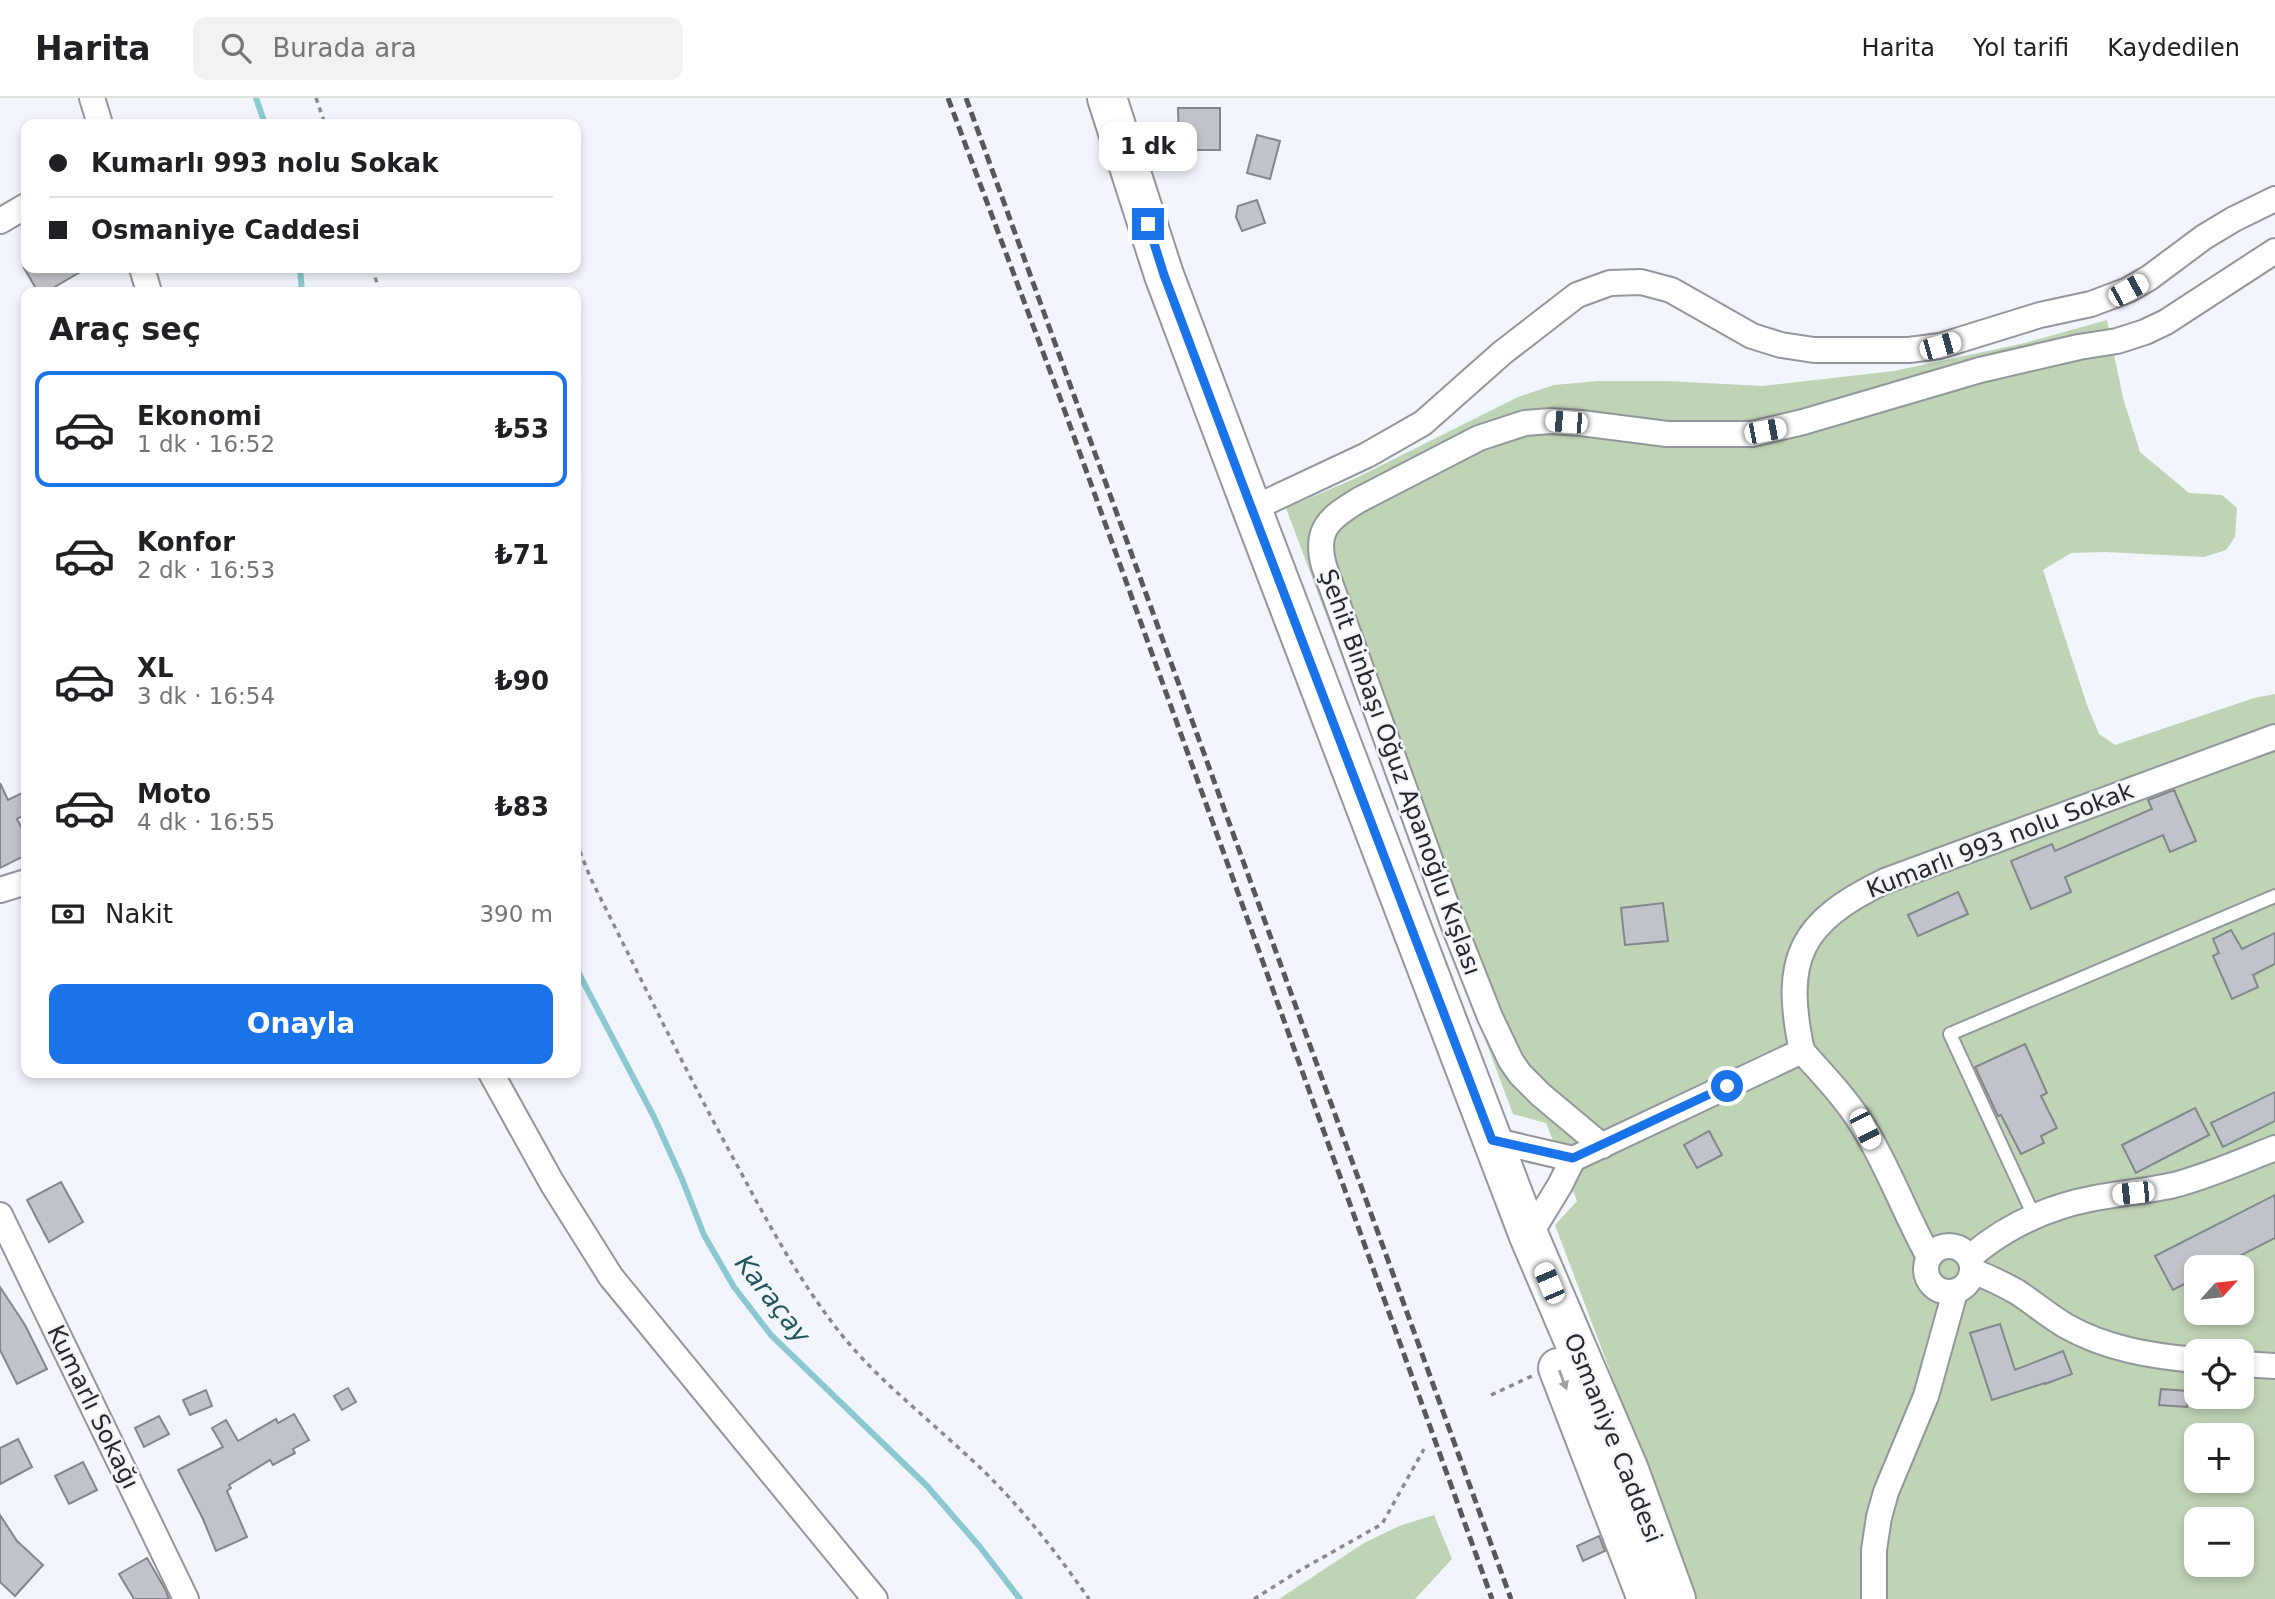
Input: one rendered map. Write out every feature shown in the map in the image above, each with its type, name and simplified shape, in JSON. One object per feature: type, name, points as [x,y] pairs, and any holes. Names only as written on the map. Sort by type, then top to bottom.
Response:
[{"type":"highway","points":[[1091,98],[1197,415],[1461,1117],[1647,1599]]},
{"type":"highway","name":"Osmaniye Caddesi","points":[[1107,98],[1164,275],[1252,509],[1529,1236],[1629,1470],[1676,1599]]},
{"type":"street","points":[[92,98],[98,119]]},
{"type":"street","points":[[1252,509],[1367,455],[1423,424],[1502,353],[1577,295],[1610,283],[1641,282],[1671,290],[1752,336],[1781,345],[1814,350],[1909,350],[1940,346],[2040,315],[2091,304],[2128,290],[2204,237],[2275,199]]},
{"type":"street","points":[[0,220],[21,209]]},
{"type":"street","name":"Şehit Binbaşı Oğuz Apanoğlu Kışlası","points":[[1602,1146],[1520,1074],[1490,1017],[1454,926],[1324,566],[1320,544],[1328,522],[1359,500],[1468,444],[1525,422],[1571,422],[1667,434],[1752,433],[1803,422],[1980,370],[2117,341],[2166,323],[2275,251]]},
{"type":"street","name":"Kumarlı 993 nolu Sokak","points":[[1802,1051],[1795,1021],[1796,971],[1803,949],[1814,929],[1830,913],[1885,881],[2275,737]]},
{"type":"street","points":[[0,890],[21,884]]},
{"type":"street","points":[[1492,1140],[1573,1158],[1802,1051],[1850,1105],[1865,1129],[1929,1257]]},
{"type":"street","points":[[494,1078],[552,1183],[611,1277],[875,1599]]},
{"type":"street","points":[[1874,1599],[1874,1550],[1883,1504],[1926,1396],[1955,1292],[1967,1284],[1971,1264],[1992,1238],[2034,1216],[2091,1199],[2148,1191],[2196,1179],[2275,1148]]},
{"type":"street","points":[[1529,1236],[1573,1158]]},
{"type":"street","name":"Kumarlı Sokağı","points":[[0,1216],[186,1599]]},
{"type":"street","points":[[1955,1292],[1940,1290],[1929,1280],[1926,1272],[1929,1257],[1934,1250],[1949,1245],[1964,1251],[1971,1264],[2059,1322],[2092,1338],[2132,1352],[2184,1358]]},
{"type":"lane","points":[[2034,1216],[1950,1034],[2275,896]]},
{"type":"path","points":[[316,98],[323,119]]},
{"type":"path","points":[[581,854],[704,1104],[780,1245],[834,1325],[866,1363],[911,1407],[963,1451],[1013,1501],[1071,1572],[1089,1599]]},
{"type":"path","points":[[1254,1599],[1382,1524],[1424,1449]]},
{"type":"green space","points":[[2107,320],[2123,398],[2140,452],[2189,493],[2222,495],[2237,508],[2235,537],[2226,550],[2204,557],[2071,553],[2043,570],[2087,705],[2099,734],[2115,745],[2254,698],[2275,694],[2275,1599],[1696,1599],[1555,1225],[1577,1201],[1546,1123],[1513,1114],[1286,508],[1354,479],[1518,397],[1554,385],[1598,381],[1667,381],[1763,386],[1894,371],[2025,343]]},
{"type":"green space","points":[[1434,1515],[1452,1559],[1415,1599],[1279,1599],[1364,1543],[1399,1526]]},
{"type":"building","points":[[1178,108],[1220,108],[1220,150],[1179,150]]},
{"type":"building","points":[[1257,135],[1280,141],[1270,179],[1247,173]]},
{"type":"building","points":[[1257,200],[1265,223],[1242,231],[1236,217],[1238,206]]},
{"type":"building","points":[[27,273],[78,273],[55,287],[35,287]]},
{"type":"building","points":[[0,783],[8,800],[21,794],[21,817],[17,819],[21,827],[21,858],[0,868]]},
{"type":"building","points":[[2174,790],[2196,841],[2170,852],[2163,835],[2065,877],[2071,892],[2031,909],[2011,861],[2052,844],[2055,851],[2152,809],[2148,800]]},
{"type":"building","points":[[1958,892],[1968,914],[1918,936],[1908,915]]},
{"type":"building","points":[[1663,903],[1668,941],[1625,945],[1621,908]]},
{"type":"building","points":[[2231,930],[2242,949],[2275,933],[2275,964],[2253,975],[2258,987],[2232,999],[2213,956],[2219,953],[2213,939]]},
{"type":"building","points":[[2025,1044],[2047,1093],[2041,1096],[2057,1128],[2041,1136],[2044,1143],[2021,1154],[2001,1115],[1998,1116],[1975,1067]]},
{"type":"building","points":[[2275,1092],[2275,1121],[2223,1147],[2211,1123]]},
{"type":"building","points":[[2195,1108],[2209,1135],[2136,1173],[2122,1145]]},
{"type":"building","points":[[1709,1131],[1722,1155],[1697,1168],[1684,1145]]},
{"type":"building","points":[[61,1182],[83,1222],[49,1242],[27,1200]]},
{"type":"building","points":[[2275,1195],[2275,1238],[2242,1255],[2184,1255],[2184,1284],[2173,1290],[2155,1256]]},
{"type":"building","points":[[0,1287],[25,1325],[47,1369],[17,1384],[0,1350]]},
{"type":"building","points":[[2000,1324],[2015,1370],[2063,1351],[2072,1374],[1992,1400],[1970,1333]]},
{"type":"building","points":[[348,1388],[356,1402],[342,1410],[334,1396]]},
{"type":"building","points":[[2161,1389],[2184,1391],[2184,1407],[2159,1405]]},
{"type":"building","points":[[206,1390],[212,1406],[190,1415],[183,1400]]},
{"type":"building","points":[[294,1414],[309,1440],[293,1449],[295,1453],[273,1465],[270,1460],[229,1485],[231,1488],[227,1491],[247,1537],[216,1551],[178,1470],[223,1447],[212,1428],[226,1420],[238,1441],[276,1419],[278,1423]]},
{"type":"building","points":[[159,1416],[169,1434],[144,1447],[135,1428]]},
{"type":"building","points":[[18,1439],[32,1467],[0,1484],[0,1448]]},
{"type":"building","points":[[83,1462],[97,1490],[69,1504],[55,1476]]},
{"type":"building","points":[[0,1515],[17,1541],[43,1565],[15,1596],[0,1582]]},
{"type":"building","points":[[1599,1536],[1605,1551],[1583,1561],[1577,1546]]},
{"type":"building","points":[[147,1558],[169,1599],[134,1599],[119,1574]]},
{"type":"waterway","name":"Karaçay","points":[[256,98],[263,119]]},
{"type":"waterway","name":"Karaçay","points":[[300,273],[302,287]]},
{"type":"waterway","name":"Karaçay","points":[[581,978],[654,1117],[704,1235],[734,1287],[771,1335],[927,1486],[980,1547],[1020,1599]]},
{"type":"railway","points":[[948,98],[1059,395],[1492,1599]]},
{"type":"railway","points":[[966,98],[1511,1599]]},
{"type":"route","points":[[1148,224],[1164,275],[1242,483],[1492,1140],[1573,1158],[1727,1086]]}]
